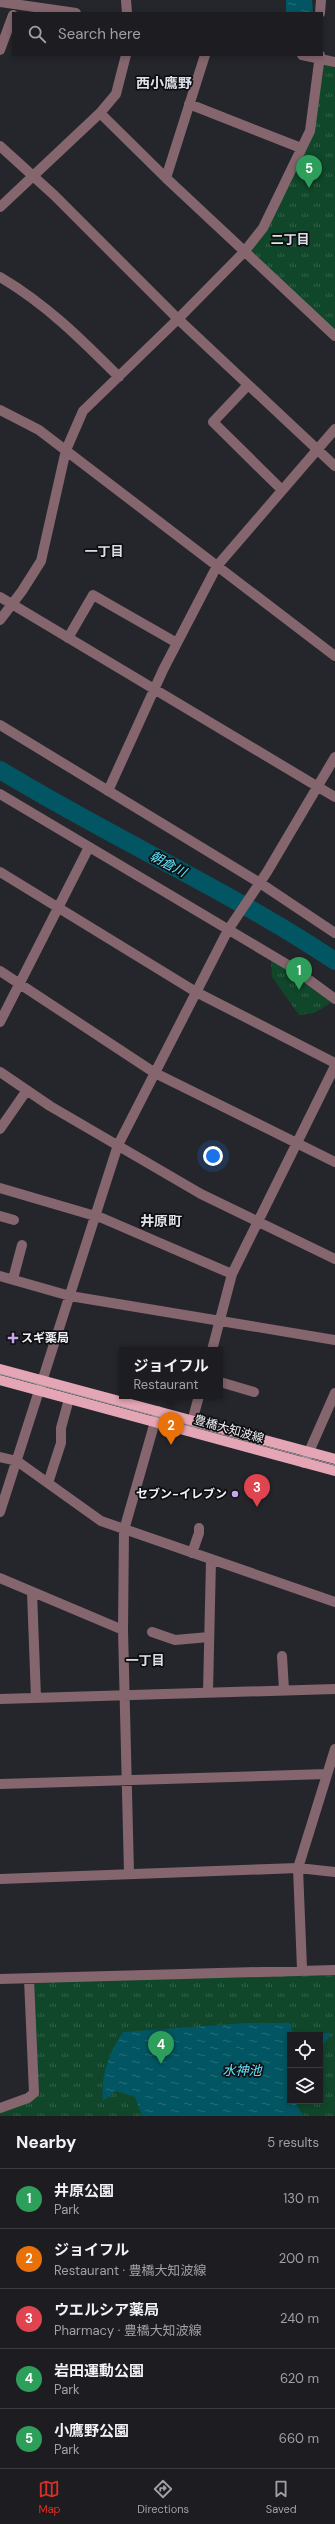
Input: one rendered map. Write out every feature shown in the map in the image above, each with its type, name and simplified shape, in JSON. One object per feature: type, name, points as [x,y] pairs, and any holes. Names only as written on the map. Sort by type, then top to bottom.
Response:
[{"type":"main road","name":"豊橋大知波線","points":[[0,1369],[69,1399],[155,1421],[335,1471]]},
{"type":"main road","name":"豊橋大知波線","points":[[0,1380],[41,1386],[158,1411],[335,1459]]},
{"type":"street","points":[[126,0],[127,12]]},
{"type":"street","points":[[320,12],[321,0]]},
{"type":"street","points":[[0,2],[15,11],[46,12]]},
{"type":"street","points":[[0,50],[12,19]]},
{"type":"street","points":[[0,207],[100,113],[116,94],[126,56]]},
{"type":"street","points":[[166,178],[206,56]]},
{"type":"street","points":[[0,620],[35,571],[43,555],[66,450],[83,411],[178,319],[244,252],[263,228],[310,131],[320,57],[335,62]]},
{"type":"street","points":[[190,104],[301,148]]},
{"type":"street","points":[[100,113],[166,178],[335,336]]},
{"type":"street","points":[[0,146],[33,176],[178,319],[335,466]]},
{"type":"street","points":[[0,276],[27,293],[57,316],[119,377]]},
{"type":"street","points":[[248,385],[213,422],[282,490]]},
{"type":"street","points":[[0,410],[39,430],[335,656]]},
{"type":"street","points":[[108,791],[154,689],[217,566],[335,429]]},
{"type":"street","points":[[68,638],[93,595],[177,644]]},
{"type":"street","points":[[0,597],[335,797]]},
{"type":"street","points":[[0,725],[335,933]]},
{"type":"street","points":[[0,1512],[118,1145],[229,928],[259,885],[335,757]]},
{"type":"street","points":[[0,794],[229,928],[293,968],[335,999]]},
{"type":"street","points":[[0,1022],[58,906],[90,847]]},
{"type":"street","points":[[0,872],[58,906],[196,992],[335,1063]]},
{"type":"street","points":[[0,971],[155,1073],[335,1162]]},
{"type":"street","points":[[213,1347],[232,1274],[335,1066]]},
{"type":"street","points":[[0,1072],[118,1145],[202,1194],[335,1259]]},
{"type":"street","points":[[0,1129],[27,1090]]},
{"type":"street","points":[[0,1188],[95,1216],[232,1274]]},
{"type":"street","points":[[0,1216],[14,1220]]},
{"type":"street","points":[[12,1279],[22,1245]]},
{"type":"street","points":[[0,1276],[70,1296],[335,1340]]},
{"type":"street","points":[[223,1383],[254,1392]]},
{"type":"street","points":[[304,1463],[335,1393]]},
{"type":"street","points":[[48,1483],[61,1443],[61,1428],[69,1399]]},
{"type":"street","points":[[190,1431],[198,1399]]},
{"type":"street","points":[[129,1873],[128,1779],[123,1630],[124,1530],[158,1411]]},
{"type":"street","points":[[0,1457],[17,1461],[100,1521],[335,1602]]},
{"type":"street","points":[[192,1553],[199,1533],[199,1528]]},
{"type":"street","points":[[208,1692],[212,1560]]},
{"type":"street","points":[[0,1578],[123,1630]]},
{"type":"street","points":[[32,1592],[36,1698]]},
{"type":"street","points":[[152,1632],[175,1640],[209,1637]]},
{"type":"street","points":[[282,1656],[284,1690]]},
{"type":"street","points":[[0,1699],[335,1688]]},
{"type":"street","points":[[302,1969],[298,1868],[335,1749]]},
{"type":"street","points":[[0,1784],[327,1774]]},
{"type":"street","points":[[0,1879],[129,1873],[298,1868],[335,1872]]},
{"type":"street","points":[[0,1979],[302,1969],[335,1970]]},
{"type":"street","points":[[0,2108],[28,2098],[34,2093],[29,1979]]},
{"type":"green space","points":[[320,59],[335,62],[335,336],[244,252],[263,228],[310,131]]},
{"type":"green space","points":[[271,959],[298,974],[331,1003],[314,1013],[299,1015],[272,977]]},
{"type":"green space","points":[[335,1970],[335,2116],[0,2116],[0,2108],[34,2093],[29,1979]]},
{"type":"water","points":[[286,0],[312,0],[313,12],[286,12]]},
{"type":"water","name":"水神池","points":[[245,2023],[290,2023],[292,2032],[287,2032],[287,2104],[297,2104],[304,2116],[142,2116],[135,2097],[116,2091],[103,2101],[102,2092],[104,2074],[110,2056],[123,2032]]},
{"type":"water","name":"水神池","points":[[323,2033],[332,2033],[323,2045]]},
{"type":"waterway","name":"朝倉川","points":[[0,770],[42,795],[211,887],[294,935],[335,961]]},
{"type":"tram line","points":[[0,1374],[335,1465]]},
{"type":"place","name":"小鷹野公園","points":[[309,188]]},
{"type":"place","name":"井原公園","points":[[299,990]]},
{"type":"place","name":"スギ薬局","points":[[13,1338]]},
{"type":"place","name":"ジョイフル","points":[[171,1445]]},
{"type":"place","name":"セブン-イレブン","points":[[235,1494]]},
{"type":"place","name":"ウエルシア薬局","points":[[257,1507]]},
{"type":"place","name":"岩田運動公園","points":[[161,2064]]},
{"type":"district","name":"西小鷹野","points":[[164,83]]},
{"type":"district","name":"二丁目","points":[[290,239]]},
{"type":"district","name":"一丁目","points":[[104,551]]},
{"type":"district","name":"井原町","points":[[161,1221]]},
{"type":"district","name":"一丁目","points":[[145,1660]]}]
